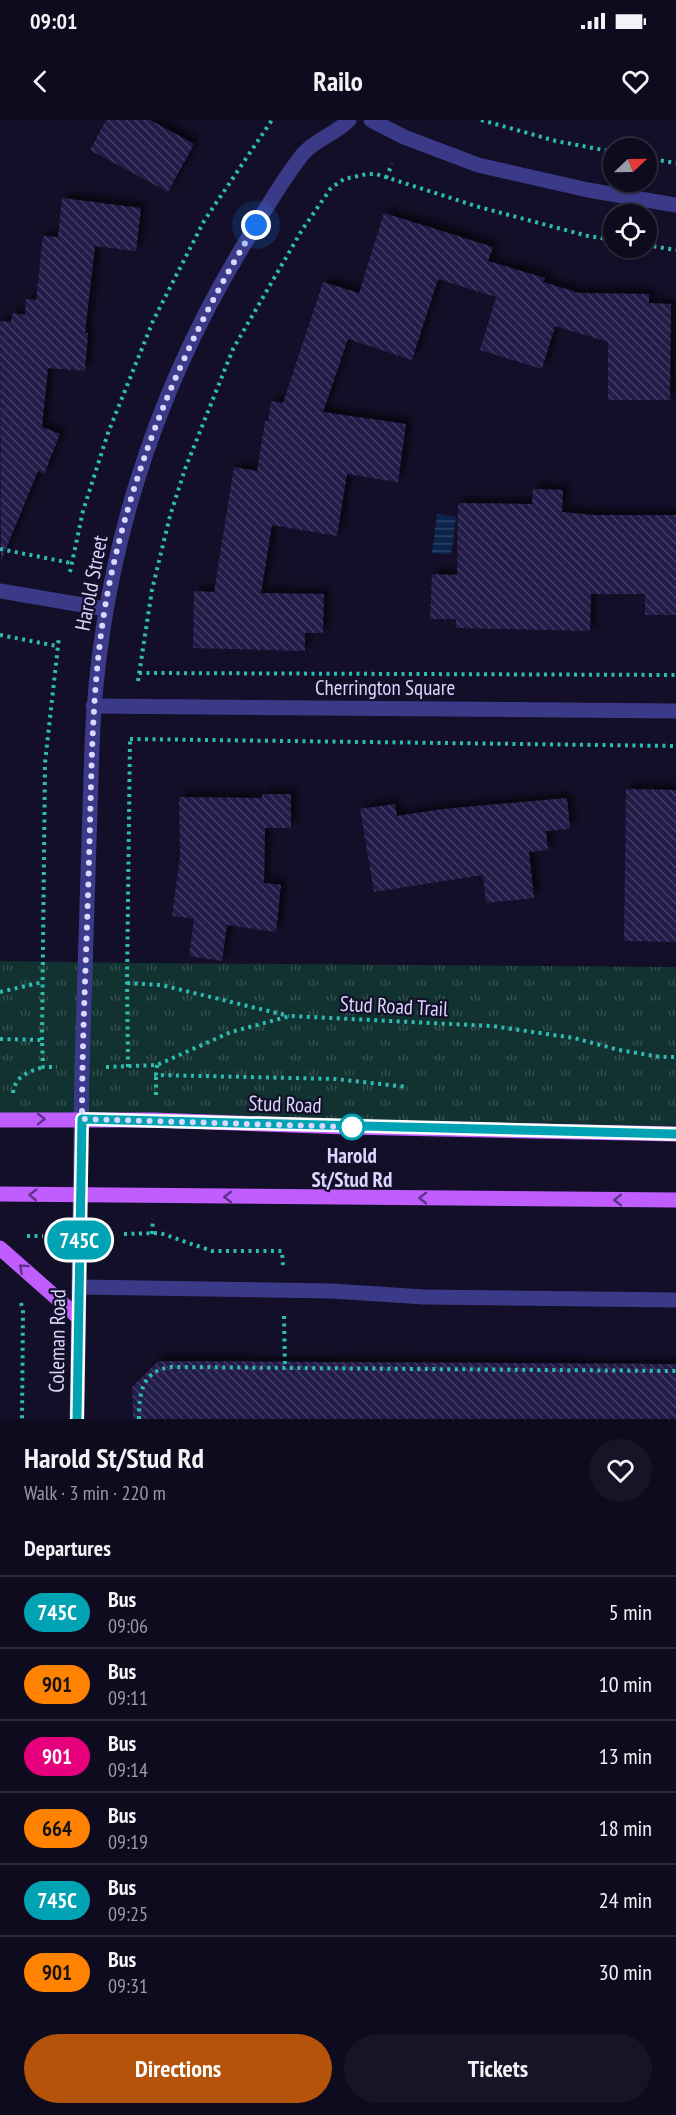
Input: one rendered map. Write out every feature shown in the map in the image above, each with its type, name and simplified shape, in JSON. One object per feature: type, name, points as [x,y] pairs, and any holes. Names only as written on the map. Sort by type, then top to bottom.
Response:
[{"type":"main road","name":"Stud Road","points":[[0,1120],[82,1119],[676,1134]]},
{"type":"main road","points":[[0,1194],[676,1200]]},
{"type":"main road","points":[[0,1248],[78,1317]]},
{"type":"street","name":"Harold Street","points":[[82,1119],[93,706],[111,577],[136,480],[196,333],[221,282],[267,206],[302,156],[318,141],[340,129],[349,120]]},
{"type":"street","points":[[371,120],[404,137],[478,165],[588,190],[676,205]]},
{"type":"street","points":[[0,591],[106,609]]},
{"type":"street","name":"Cherrington Square","points":[[93,706],[676,711]]},
{"type":"street","name":"Coleman Road","points":[[77,1419],[82,1119]]},
{"type":"street","points":[[79,1287],[332,1291],[415,1297],[676,1300]]},
{"type":"path","points":[[70,572],[86,501],[104,443],[153,321],[204,221],[272,120]]},
{"type":"path","points":[[481,120],[556,141],[603,150]]},
{"type":"path","points":[[657,160],[676,163]]},
{"type":"path","points":[[386,178],[392,164]]},
{"type":"path","points":[[138,681],[152,590],[170,516],[189,458],[232,349],[296,240],[331,188],[344,179],[376,174],[479,207],[603,238]]},
{"type":"path","points":[[657,247],[676,250]]},
{"type":"path","points":[[0,549],[71,563]]},
{"type":"path","points":[[0,635],[57,646]]},
{"type":"path","points":[[43,1067],[45,763],[58,637]]},
{"type":"path","points":[[139,673],[676,675]]},
{"type":"path","points":[[128,1067],[130,739],[676,746]]},
{"type":"path","points":[[0,992],[43,982]]},
{"type":"path","points":[[127,983],[161,985],[290,1016]]},
{"type":"path","name":"Stud Road Trail","points":[[116,1067],[157,1065],[231,1032],[290,1016],[492,1026],[574,1038],[619,1050],[661,1057],[676,1057]]},
{"type":"path","points":[[0,1039],[42,1040]]},
{"type":"path","points":[[156,1095],[157,1065]]},
{"type":"path","points":[[13,1093],[15,1083],[21,1077],[43,1067],[54,1067]]},
{"type":"path","points":[[156,1076],[336,1079],[407,1087]]},
{"type":"path","points":[[153,1219],[153,1233]]},
{"type":"path","points":[[124,1234],[167,1235],[212,1251],[282,1251],[283,1272]]},
{"type":"path","points":[[20,1299],[23,1310],[22,1419]]},
{"type":"path","points":[[284,1311],[285,1369]]},
{"type":"path","points":[[139,1419],[139,1396],[142,1385],[161,1369],[171,1367],[676,1371]]},
{"type":"green space","points":[[0,961],[676,967],[676,1132],[0,1119]]},
{"type":"water","points":[[437,514],[456,517],[451,555],[432,553]]},
{"type":"building","points":[[106,120],[150,120],[194,144],[168,192],[90,150]]},
{"type":"building","points":[[62,198],[141,208],[136,251],[95,246],[85,333],[88,333],[85,371],[48,368],[42,427],[60,434],[44,474],[38,471],[1,561],[0,321],[11,322],[12,313],[25,315],[26,299],[36,300],[43,236],[58,237]]},
{"type":"building","points":[[384,213],[493,247],[488,261],[545,278],[543,282],[579,293],[649,294],[649,303],[671,304],[670,400],[608,400],[608,342],[555,326],[542,369],[480,350],[496,297],[438,279],[412,360],[348,339],[323,412],[406,424],[398,482],[347,474],[337,536],[272,525],[261,593],[324,594],[323,633],[305,633],[305,651],[193,648],[194,591],[214,592],[234,467],[257,471],[265,421],[268,421],[271,401],[283,403],[323,282],[359,293]]},
{"type":"building","points":[[533,489],[563,490],[562,512],[593,515],[676,515],[676,615],[645,615],[645,594],[591,594],[590,631],[456,628],[456,619],[430,619],[432,574],[457,575],[458,503],[532,504]]},
{"type":"building","points":[[626,789],[676,790],[676,942],[624,941]]},
{"type":"building","points":[[262,794],[291,794],[291,828],[265,828],[264,883],[281,885],[276,932],[227,925],[222,961],[189,956],[194,919],[172,916],[180,857],[179,797],[262,798]]},
{"type":"building","points":[[567,798],[570,829],[546,831],[548,850],[529,852],[534,898],[486,903],[483,875],[374,892],[360,809],[395,804],[397,816],[443,809]]},
{"type":"building","points":[[158,1361],[676,1364],[676,1419],[133,1419],[132,1387]]},
{"type":"bus line","name":"745C","points":[[77,1419],[82,1119],[676,1134]]},
{"type":"place","name":"Harold St/Stud Rd","points":[[352,1127]]},
{"type":"route","points":[[256,225],[221,282],[179,370],[136,480],[111,577],[93,706],[82,1119],[352,1127]]}]
